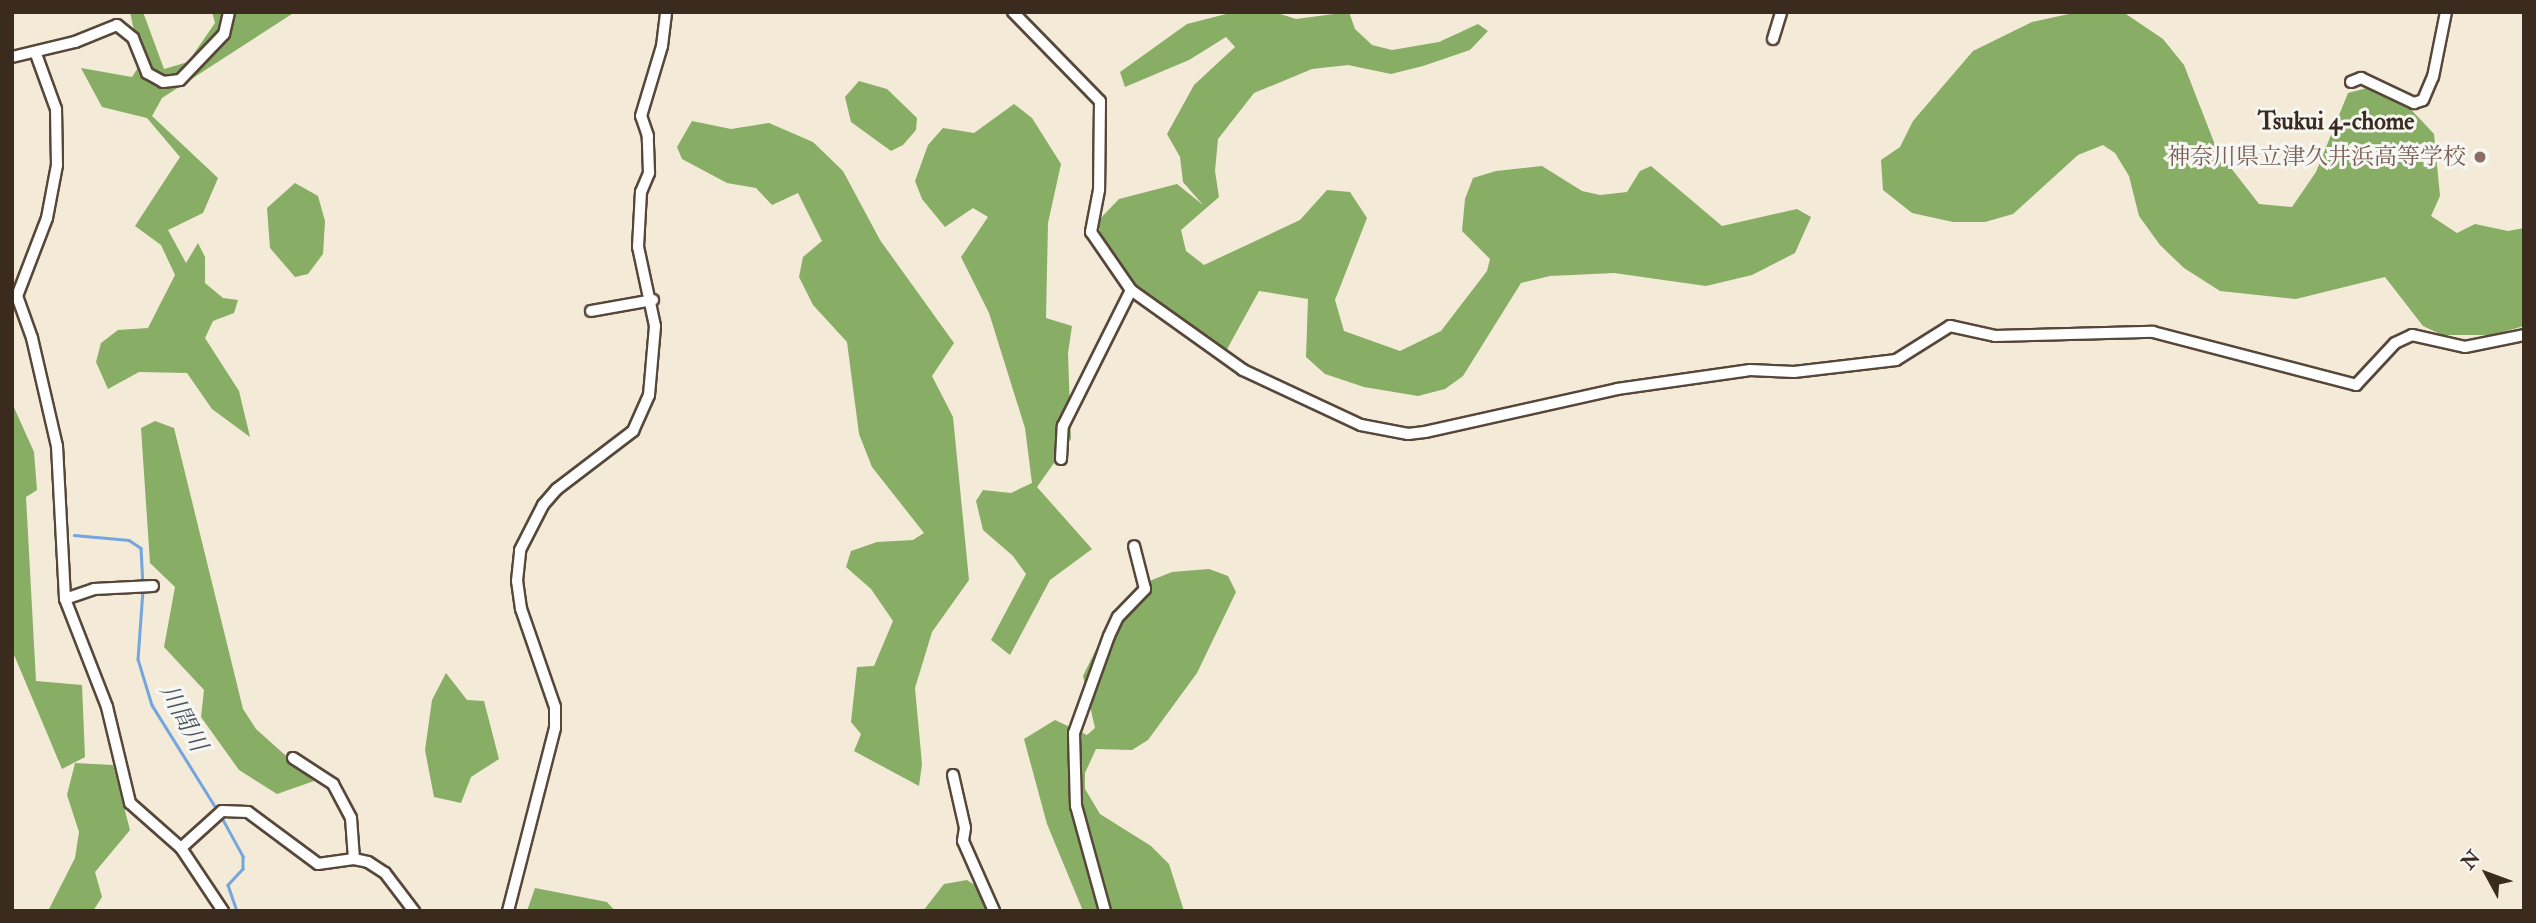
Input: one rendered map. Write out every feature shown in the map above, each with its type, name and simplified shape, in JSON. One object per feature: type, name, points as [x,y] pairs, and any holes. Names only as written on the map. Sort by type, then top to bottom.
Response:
[{"type":"street","points":[[12,57],[36,54],[117,25],[133,38],[148,73],[163,82],[180,80],[224,34],[229,12]]},
{"type":"street","points":[[508,911],[555,728],[555,707],[521,609],[517,581],[520,550],[543,505],[558,489],[633,431],[642,418],[655,345],[653,300],[638,247],[641,192],[649,173],[648,136],[641,116],[662,46],[666,12]]},
{"type":"street","points":[[1013,12],[1100,101],[1099,190],[1091,232],[1131,290],[1192,338],[1276,388],[1346,421],[1408,434],[1664,381],[1750,370],[1794,372],[1896,360],[1950,326],[1995,336],[2153,332],[2356,385],[2390,347],[2412,335],[2465,347],[2524,335]]},
{"type":"street","points":[[1773,40],[1781,12]]},
{"type":"street","points":[[2351,82],[2361,78],[2414,103],[2423,100],[2433,77],[2446,12]]},
{"type":"street","points":[[36,54],[56,109],[57,165],[47,218],[17,296],[32,338],[57,446],[65,599],[107,707],[130,803],[181,848],[223,911]]},
{"type":"street","points":[[1061,459],[1063,426],[1131,290]]},
{"type":"street","points":[[591,311],[653,300]]},
{"type":"street","points":[[1105,911],[1076,806],[1074,733],[1118,617],[1146,589],[1134,546]]},
{"type":"street","points":[[65,599],[94,589],[153,586]]},
{"type":"street","points":[[293,758],[333,784],[351,818],[354,859]]},
{"type":"street","points":[[953,775],[965,828],[963,841],[994,911]]},
{"type":"street","points":[[181,848],[222,811],[248,812],[318,864],[354,859],[386,873],[415,911]]},
{"type":"green space","points":[[130,12],[143,12],[164,69],[188,62],[215,23],[212,12],[295,12],[162,98],[152,116],[218,178],[203,213],[168,230],[186,263],[198,243],[205,257],[205,283],[223,298],[238,300],[234,313],[213,321],[205,338],[239,391],[250,437],[212,409],[187,373],[139,372],[108,389],[96,362],[101,343],[118,330],[148,328],[175,275],[161,245],[135,226],[180,157],[147,118],[102,107],[81,68],[132,77],[141,63]]},
{"type":"green space","points":[[1234,12],[1274,12],[1296,19],[1349,12],[1355,29],[1372,45],[1392,50],[1439,42],[1478,24],[1488,31],[1470,50],[1423,66],[1391,74],[1348,65],[1312,69],[1254,93],[1218,139],[1215,171],[1219,197],[1181,230],[1186,251],[1204,265],[1300,220],[1327,190],[1350,192],[1367,218],[1335,300],[1344,331],[1400,351],[1441,331],[1487,271],[1490,259],[1462,231],[1465,199],[1473,178],[1496,171],[1542,166],[1582,191],[1600,195],[1627,192],[1640,171],[1651,166],[1722,226],[1797,209],[1811,217],[1795,253],[1752,275],[1706,286],[1614,273],[1550,276],[1521,283],[1463,376],[1445,389],[1418,396],[1364,387],[1325,374],[1306,357],[1308,299],[1259,291],[1226,351],[1152,299],[1109,259],[1097,222],[1119,199],[1177,184],[1203,205],[1183,182],[1180,157],[1167,134],[1194,85],[1235,47],[1226,37],[1189,60],[1125,87],[1120,72],[1187,24]]},
{"type":"green space","points":[[2078,12],[2126,14],[2163,39],[2184,65],[2217,150],[2259,204],[2292,207],[2316,172],[2348,93],[2371,87],[2404,102],[2434,134],[2440,196],[2431,216],[2457,233],[2475,224],[2508,231],[2524,228],[2524,326],[2492,335],[2442,335],[2423,326],[2385,277],[2296,299],[2220,291],[2184,268],[2160,245],[2139,216],[2129,176],[2115,153],[2103,145],[2078,155],[2013,214],[1985,222],[1953,222],[1912,213],[1883,190],[1881,160],[1900,147],[1913,121],[1973,51],[2032,22]]},
{"type":"green space","points":[[859,81],[887,89],[917,118],[916,130],[903,145],[891,151],[851,122],[845,97]]},
{"type":"green space","points":[[1014,104],[1032,118],[1061,164],[1048,223],[1046,318],[1072,326],[1068,353],[1071,439],[1037,487],[1092,549],[1050,580],[1010,655],[991,640],[1026,574],[1013,556],[983,530],[976,501],[983,490],[1011,493],[1032,483],[1025,428],[989,313],[961,257],[988,217],[973,208],[945,227],[922,199],[915,181],[928,145],[943,128],[974,133]]},
{"type":"green space","points":[[692,121],[731,129],[769,123],[813,142],[843,171],[880,240],[954,343],[932,376],[953,417],[969,580],[932,632],[915,688],[922,764],[919,786],[854,751],[861,734],[851,722],[857,667],[874,666],[893,621],[871,589],[846,567],[851,551],[877,542],[913,540],[924,533],[872,467],[859,434],[847,342],[813,305],[799,277],[803,257],[822,241],[798,193],[772,205],[756,188],[727,183],[682,159],[677,147]]},
{"type":"green space","points":[[295,183],[318,196],[325,221],[323,254],[308,274],[295,277],[270,248],[267,208]]},
{"type":"green space","points":[[12,403],[34,452],[37,490],[26,497],[36,681],[82,685],[85,757],[62,769],[12,650]]},
{"type":"green space","points":[[155,421],[174,428],[243,709],[256,729],[314,781],[277,794],[239,770],[201,717],[204,690],[164,647],[175,587],[150,563],[141,428]]},
{"type":"green space","points":[[1209,569],[1228,576],[1236,592],[1197,673],[1148,740],[1132,750],[1096,749],[1085,773],[1085,789],[1100,814],[1151,846],[1169,864],[1184,911],[1083,911],[1047,824],[1024,739],[1055,720],[1087,735],[1095,728],[1083,676],[1116,609],[1147,582],[1172,572]]},
{"type":"green space","points":[[446,673],[467,700],[484,701],[499,759],[471,777],[461,803],[434,797],[425,750],[432,700]]},
{"type":"green space","points":[[75,763],[113,765],[130,830],[95,872],[102,897],[93,911],[48,911],[75,858],[79,832],[67,795]]},
{"type":"green space","points":[[967,880],[987,893],[997,911],[923,911],[944,884]]},
{"type":"green space","points":[[535,888],[607,902],[615,911],[527,911]]},
{"type":"waterway","name":"川間川","points":[[74,535],[129,540],[141,548],[143,583]]},
{"type":"waterway","name":"川間川","points":[[143,590],[138,659],[152,705],[218,811]]},
{"type":"waterway","name":"川間川","points":[[221,816],[243,856],[243,869],[228,885],[237,911]]},
{"type":"place","name":"神奈川県立津久井浜高等学校","points":[[2480,157]]},
{"type":"district","name":"Tsukui 4-chome","points":[[2336,122]]}]
